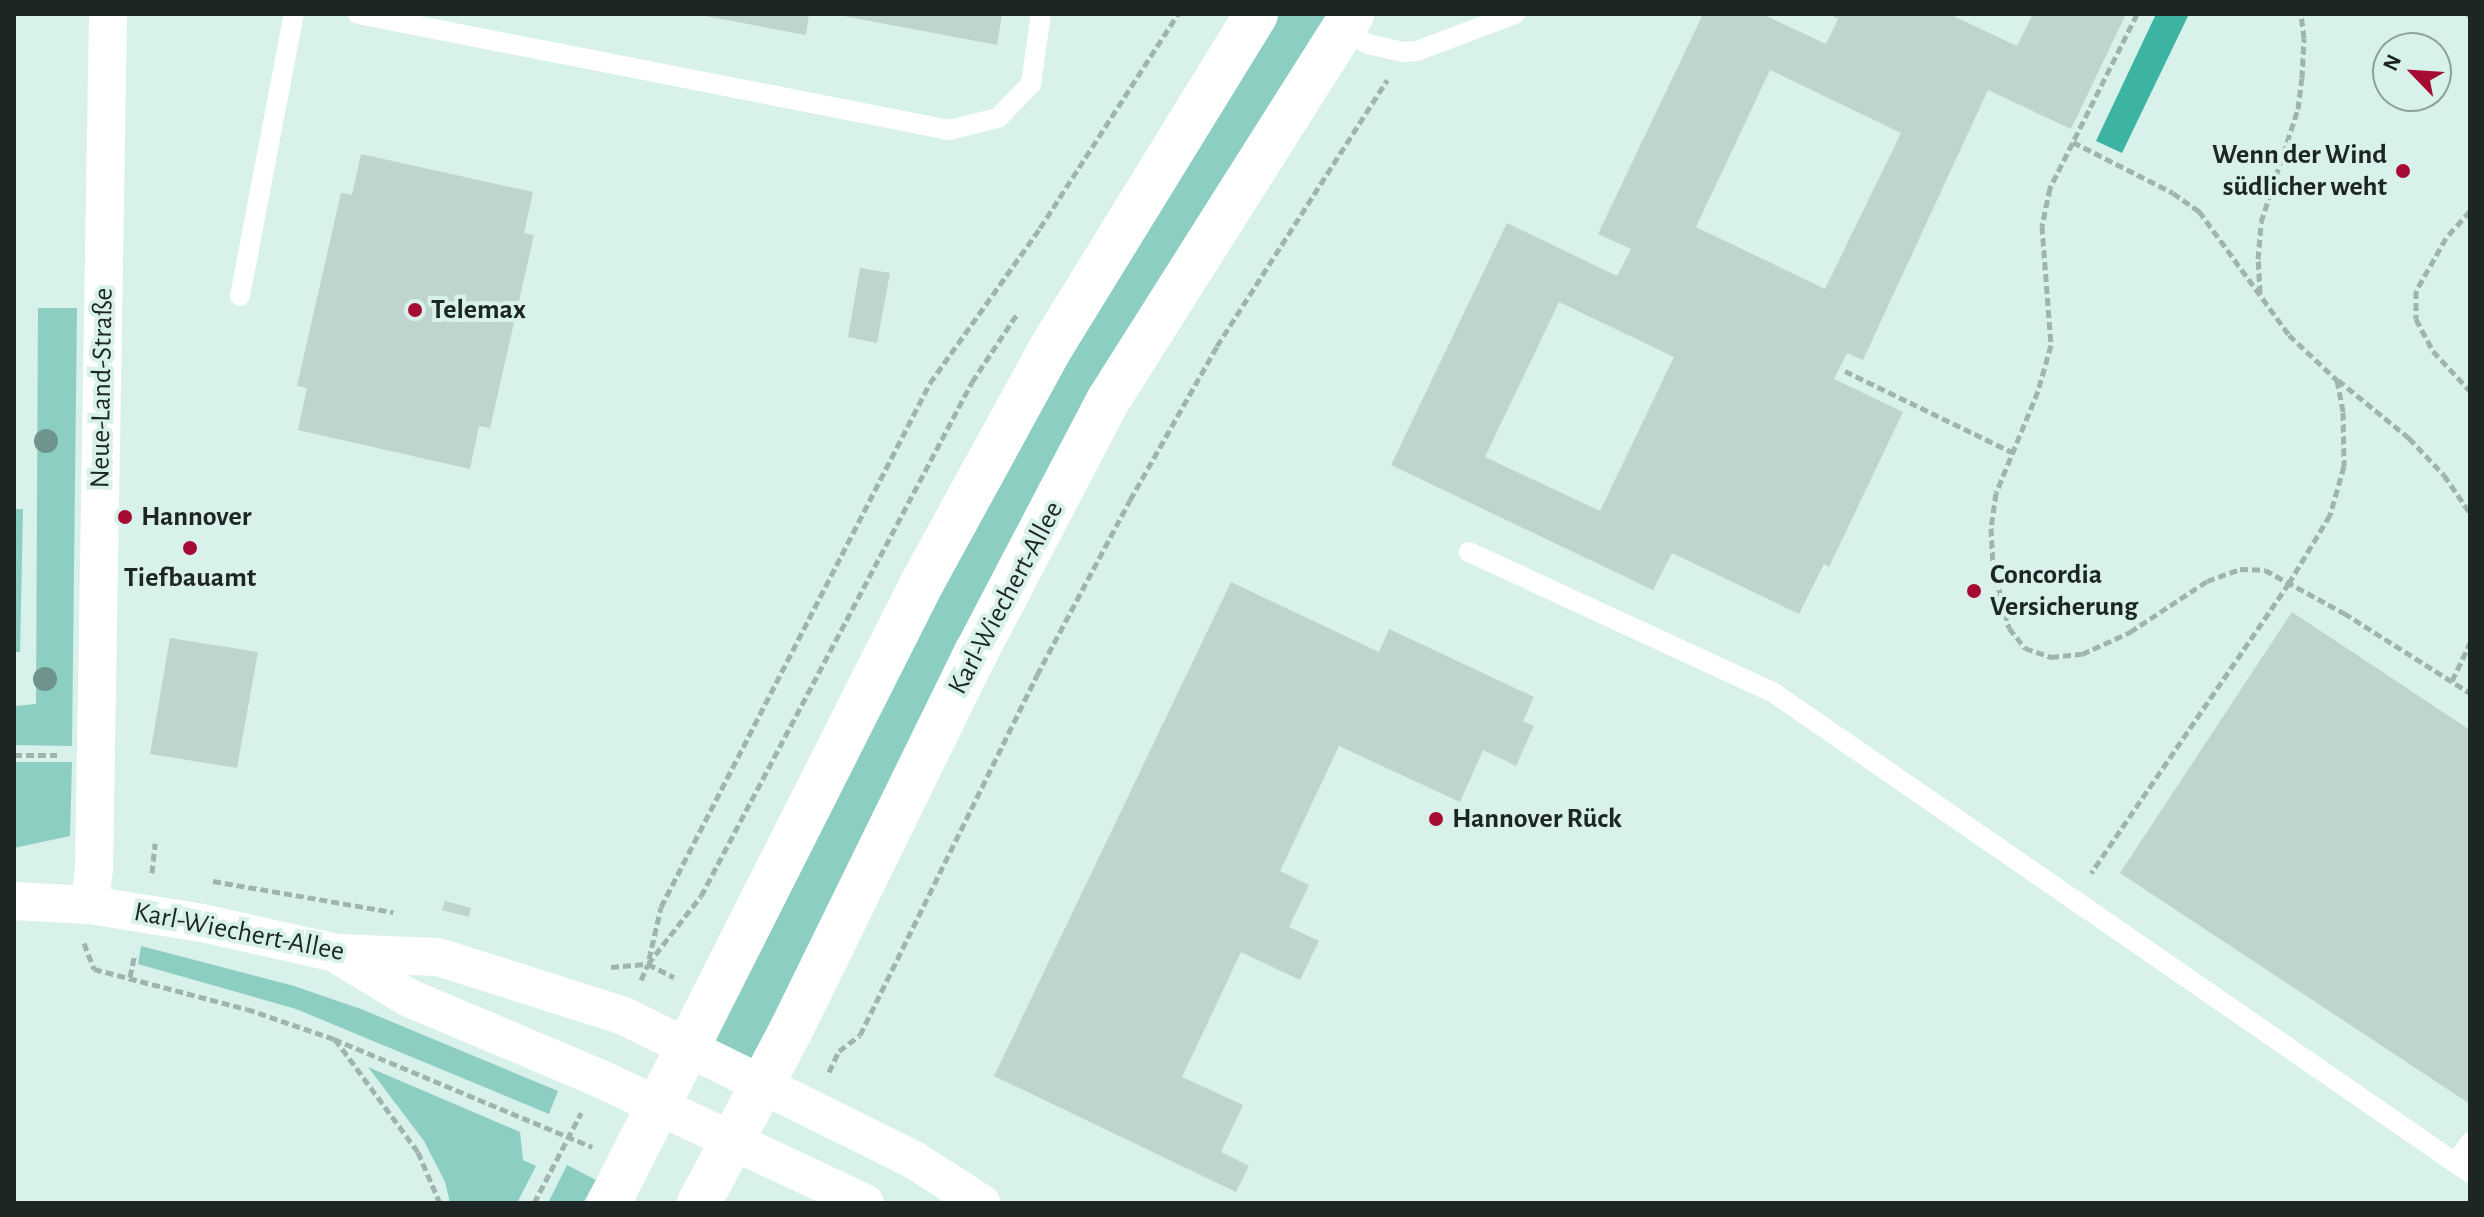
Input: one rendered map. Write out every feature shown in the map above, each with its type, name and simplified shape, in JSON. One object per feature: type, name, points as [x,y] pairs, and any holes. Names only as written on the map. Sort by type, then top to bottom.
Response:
[{"type":"main road","points":[[609,1203],[936,557],[1049,351],[1256,14]]},
{"type":"main road","name":"Karl-Wiechert-Allee","points":[[699,1203],[977,651],[1109,399],[1347,21]]},
{"type":"street","name":"Neue-Land-Straße","points":[[90,905],[94,869],[108,14]]},
{"type":"street","name":"Karl-Wiechert-Allee","points":[[14,901],[90,905],[202,923],[336,953],[437,957],[624,1016],[689,1047]]},
{"type":"street","points":[[336,953],[407,997],[659,1106],[865,1203]]},
{"type":"street","points":[[689,1047],[914,1160],[981,1203]]},
{"type":"lane","points":[[240,296],[294,14]]},
{"type":"lane","points":[[358,14],[949,130],[998,118],[1031,84],[1041,14]]},
{"type":"lane","points":[[1347,21],[1368,44],[1404,52],[1515,14]]},
{"type":"lane","points":[[1469,552],[1774,693],[2463,1168],[2470,1142]]},
{"type":"path","points":[[648,964],[661,907],[930,383],[1040,228],[1178,14]]},
{"type":"path","points":[[2137,14],[2050,188],[2042,226],[2051,345],[2038,391],[1996,493],[1991,528],[1993,566],[2009,628],[2025,648],[2051,657],[2082,654],[2130,632],[2207,581],[2240,569],[2265,570],[2344,613],[2470,693]]},
{"type":"path","points":[[2260,294],[2258,259],[2261,222],[2298,109],[2304,38],[2301,14]]},
{"type":"path","points":[[839,1051],[860,1035],[1037,675],[1217,346],[1404,52]]},
{"type":"path","points":[[2073,142],[2173,193],[2199,211],[2289,335],[2337,380],[2361,396],[2409,438],[2444,475],[2470,513]]},
{"type":"path","points":[[2470,211],[2446,238],[2416,291],[2416,319],[2427,340],[2470,391]]},
{"type":"path","points":[[1845,371],[2012,452]]},
{"type":"path","points":[[2074,898],[2289,583],[2330,515],[2344,466],[2343,412],[2337,380]]},
{"type":"path","points":[[2452,681],[2470,643]]},
{"type":"path","points":[[90,905],[83,947],[94,969],[247,1009],[334,1039],[567,1137]]},
{"type":"path","points":[[334,1039],[410,1140],[440,1203]]},
{"type":"path","points":[[534,1203],[584,1107]]},
{"type":"shaded area","points":[[1256,14],[1352,14],[1109,399],[761,1085],[689,1047]]},
{"type":"shaded area","points":[[2156,14],[2189,14],[2122,153],[2096,141]]},
{"type":"shaded area","points":[[38,308],[77,308],[72,746],[14,745],[14,706],[36,704]]},
{"type":"shaded area","points":[[14,509],[23,509],[20,652],[14,652]]},
{"type":"shaded area","points":[[14,762],[72,762],[70,836],[14,848]]},
{"type":"shaded area","points":[[141,946],[294,986],[361,1009],[558,1091],[549,1114],[296,1009],[138,964]]},
{"type":"shaded area","points":[[368,1067],[520,1132],[523,1160],[536,1166],[517,1203],[450,1203],[445,1182],[424,1141]]},
{"type":"shaded area","points":[[567,1165],[596,1180],[583,1203],[548,1203]]},
{"type":"building","points":[[695,14],[809,14],[806,35]]},
{"type":"building","points":[[833,14],[1002,14],[997,45]]},
{"type":"building","points":[[1703,14],[1762,14],[1826,44],[1838,19],[1829,14],[1949,14],[2017,46],[2033,14],[2126,14],[2071,129],[1988,90],[1863,360],[1847,353],[1834,379],[1903,412],[1829,567],[1824,564],[1799,614],[1672,553],[1653,590],[1391,465],[1507,223],[1617,276],[1631,249],[1598,234]],"holes":[[[1770,70],[1901,133],[1825,289],[1696,227]],[[1559,302],[1674,357],[1600,511],[1485,457]]]},
{"type":"building","name":"Telemax","points":[[361,154],[533,192],[524,233],[534,235],[490,428],[479,426],[470,469],[298,430],[307,388],[297,386],[341,193],[352,195]]},
{"type":"building","points":[[860,268],[890,273],[877,343],[848,337]]},
{"type":"building","points":[[1231,582],[1379,652],[1389,629],[1534,697],[1523,721],[1534,726],[1516,766],[1483,750],[1460,802],[1339,746],[1280,871],[1309,885],[1289,927],[1319,941],[1300,980],[1241,952],[1182,1077],[1243,1105],[1221,1152],[1249,1166],[1236,1192],[994,1076]]},
{"type":"building","points":[[2292,612],[2470,730],[2470,1104],[2120,873]]},
{"type":"building","points":[[170,638],[258,652],[237,768],[150,754]]},
{"type":"building","points":[[445,901],[471,908],[469,917],[442,910]]},
{"type":"place","name":"Wenn der Wind südlicher weht","points":[[2403,171]]},
{"type":"place","name":"Telemax","points":[[415,310]]},
{"type":"place","name":"Hannover","points":[[125,517]]},
{"type":"place","name":"Tiefbauamt","points":[[190,548]]},
{"type":"place","name":"Concordia Versicherung","points":[[1974,591]]},
{"type":"place","name":"Hannover Rück","points":[[1436,819]]}]
